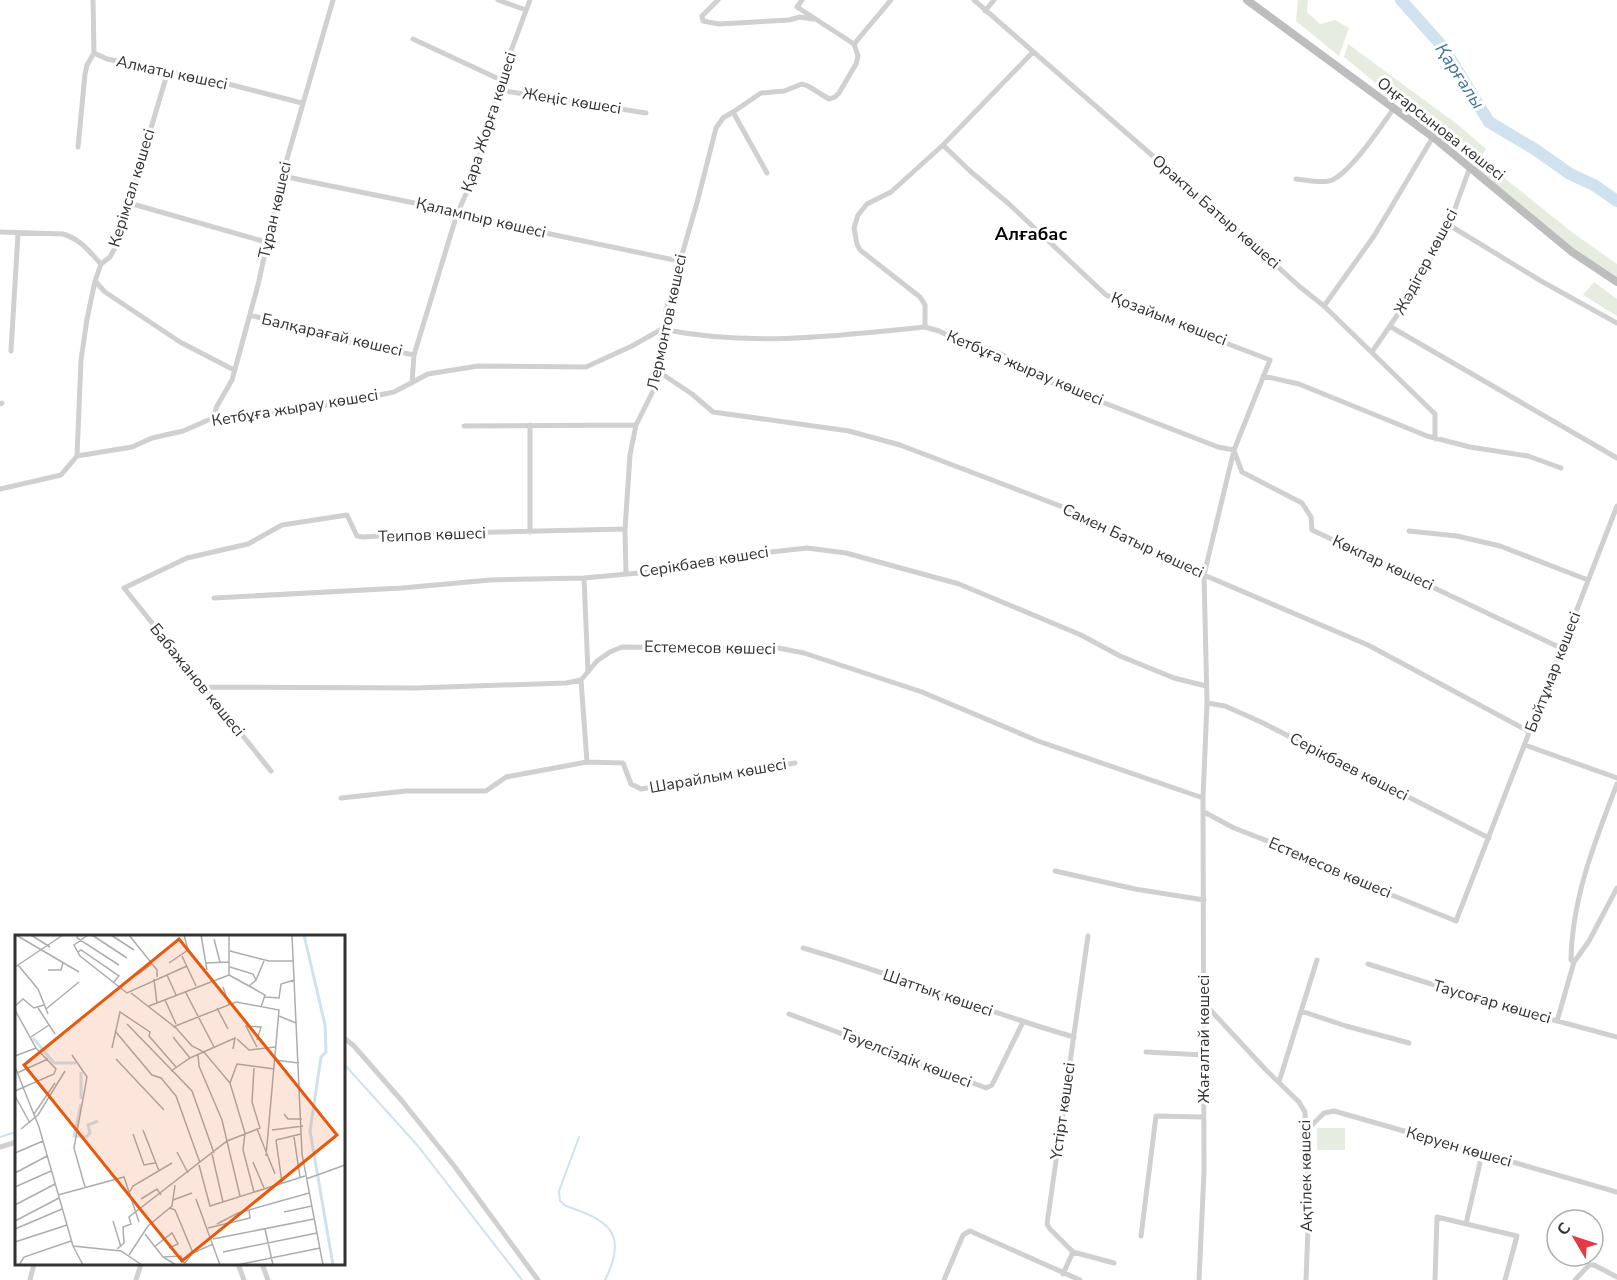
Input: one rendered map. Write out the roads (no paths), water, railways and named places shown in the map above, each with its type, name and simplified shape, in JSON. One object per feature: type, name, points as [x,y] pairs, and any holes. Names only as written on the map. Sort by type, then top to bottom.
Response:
[{"type":"main road","name":"Оңғарсынова көшесі","points":[[1247,0],[1433,138],[1572,252],[1617,282]]},
{"type":"street","name":"Алматы көшесі","points":[[93,0],[94,53],[107,59],[205,78],[302,103]]},
{"type":"street","name":"Тұран көшесі","points":[[213,418],[232,380],[258,285],[282,176],[333,0]]},
{"type":"street","points":[[498,0],[526,10]]},
{"type":"street","name":"Қара Жорға көшесі","points":[[412,382],[414,355],[457,214],[474,176],[501,80],[530,0]]},
{"type":"street","points":[[718,0],[702,16],[703,21],[719,24],[789,20],[800,16],[818,20]]},
{"type":"street","points":[[802,0],[797,7],[854,44],[891,0]]},
{"type":"street","name":"Оракты Батыр көшесі","points":[[974,0],[1324,306],[1435,414],[1435,439]]},
{"type":"street","points":[[986,11],[994,0]]},
{"type":"street","points":[[413,39],[501,80]]},
{"type":"street","name":"Лермонтов көшесі","points":[[626,573],[625,529],[630,455],[636,425],[654,389],[662,329],[716,128],[723,118],[761,93],[784,91],[802,84],[829,99],[836,97],[856,64],[858,56],[854,44]]},
{"type":"street","points":[[925,327],[925,305],[920,297],[860,250],[854,228],[858,215],[867,204],[891,192],[944,145],[1033,52]]},
{"type":"street","points":[[78,147],[85,74],[94,53]]},
{"type":"street","name":"Керімсал көшесі","points":[[77,456],[81,360],[95,280],[101,264],[110,257],[116,246],[168,71]]},
{"type":"street","name":"Жеңіс көшесі","points":[[499,90],[646,113]]},
{"type":"street","points":[[1296,179],[1322,181],[1336,178],[1359,154],[1394,108]]},
{"type":"street","points":[[733,112],[767,173]]},
{"type":"street","points":[[1324,306],[1374,236],[1433,138]]},
{"type":"street","name":"Қозайым көшесі","points":[[944,145],[1106,295],[1270,360],[1263,376]]},
{"type":"street","name":"Жәдігер көшесі","points":[[1372,352],[1413,292],[1449,225],[1470,167]]},
{"type":"street","name":"Қалампыр көшесі","points":[[282,176],[680,261]]},
{"type":"street","points":[[129,203],[266,242]]},
{"type":"street","points":[[1449,225],[1541,281],[1617,323]]},
{"type":"street","points":[[0,232],[71,236],[87,248],[101,264]]},
{"type":"street","points":[[11,351],[18,233]]},
{"type":"street","points":[[95,280],[105,292],[180,342],[234,370]]},
{"type":"street","name":"Балқарағай көшесі","points":[[250,315],[343,341],[414,355]]},
{"type":"street","name":"Кетбұға жырау көшесі","points":[[77,456],[132,447],[152,438],[183,431],[213,418],[336,404],[394,392],[428,374],[478,366],[586,367],[662,329],[696,336],[784,340],[925,327],[965,344],[1001,354],[1040,378],[1218,447],[1234,450]]},
{"type":"street","points":[[1391,327],[1617,458]]},
{"type":"street","name":"Самен Батыр көшесі","points":[[656,370],[692,394],[713,412],[849,431],[900,445],[1076,512],[1204,575],[1368,645],[1530,732]]},
{"type":"street","points":[[1203,798],[1207,704],[1204,575],[1234,450],[1263,376],[1299,384],[1435,439],[1528,456],[1561,468]]},
{"type":"street","points":[[530,532],[531,425]]},
{"type":"street","points":[[464,426],[636,425]]},
{"type":"street","name":"Көкпар көшесі","points":[[1234,450],[1242,472],[1302,503],[1311,517],[1311,530],[1563,649]]},
{"type":"street","points":[[1,486],[61,475],[77,456]]},
{"type":"street","name":"Бойтұмар көшесі","points":[[1456,921],[1617,506]]},
{"type":"street","name":"Теипов көшесі","points":[[124,588],[187,558],[248,544],[282,525],[347,515],[357,536],[363,537],[625,529]]},
{"type":"street","points":[[1409,531],[1457,537],[1500,546],[1588,580]]},
{"type":"street","name":"Серікбаев көшесі","points":[[214,598],[402,588],[490,580],[584,578],[660,571],[718,558],[807,548],[846,553],[959,584],[1081,635],[1120,656],[1174,678],[1206,686]]},
{"type":"street","points":[[584,578],[588,672]]},
{"type":"street","name":"Бабажанов көшесі","points":[[124,588],[271,771]]},
{"type":"street","name":"Естемесов көшесі","points":[[581,680],[597,661],[622,647],[768,646],[804,653],[922,692],[1038,741],[1203,798]]},
{"type":"street","points":[[203,687],[416,688],[566,683],[581,680],[587,762]]},
{"type":"street","name":"Серікбаев көшесі","points":[[1207,704],[1225,706],[1262,722],[1489,838]]},
{"type":"street","points":[[1525,745],[1617,778]]},
{"type":"street","name":"Шарайлым көшесі","points":[[341,798],[406,791],[486,791],[506,777],[587,762],[623,763],[631,784],[641,789],[795,763]]},
{"type":"street","points":[[1574,962],[1571,960],[1574,915],[1592,853],[1617,784]]},
{"type":"street","name":"Жағалтай көшесі","points":[[1199,1280],[1204,1172],[1203,798]]},
{"type":"street","name":"Естемесов көшесі","points":[[1204,812],[1234,828],[1456,921]]},
{"type":"street","points":[[1055,871],[1136,889],[1204,900]]},
{"type":"street","points":[[1557,1021],[1574,962],[1589,941],[1617,888]]},
{"type":"street","name":"Үстірт көшесі","points":[[1073,1252],[1047,1224],[1088,936]]},
{"type":"street","name":"Шаттық көшесі","points":[[803,948],[842,959],[1023,1023],[1074,1036]]},
{"type":"street","points":[[1279,1082],[1317,960]]},
{"type":"street","name":"Тауcоғар көшесі","points":[[1368,964],[1494,1004],[1617,1037]]},
{"type":"street","name":"Ақтілек көшесі","points":[[1203,1002],[1299,1102],[1305,1112],[1308,1202],[1306,1280]]},
{"type":"street","points":[[1301,1011],[1409,1043]]},
{"type":"street","name":"Тәуелсіздік көшесі","points":[[789,1014],[986,1088],[992,1085],[1023,1023]]},
{"type":"street","points":[[345,1039],[402,1101],[455,1167],[538,1280]]},
{"type":"street","points":[[1146,1052],[1204,1055]]},
{"type":"street","name":"Керуен көшесі","points":[[1307,1130],[1324,1113],[1334,1111],[1617,1192]]},
{"type":"street","points":[[1140,1236],[1156,1116],[1204,1117]]},
{"type":"street","points":[[0,1147],[15,1142]]},
{"type":"street","points":[[1466,1224],[1482,1154]]},
{"type":"street","points":[[1435,1280],[1437,1217],[1517,1236],[1505,1280]]},
{"type":"street","points":[[944,1280],[963,1235],[969,1231],[1080,1280]]},
{"type":"street","points":[[1063,1274],[1073,1252],[1114,1263]]},
{"type":"street","points":[[30,1280],[34,1265]]},
{"type":"street","points":[[136,1280],[140,1265]]},
{"type":"street","points":[[239,1265],[244,1280]]},
{"type":"street","points":[[263,1265],[268,1280]]},
{"type":"street","points":[[1575,1280],[1589,1265],[1594,1265],[1617,1277]]},
{"type":"waterway","name":"Қарғалы","points":[[1401,0],[1443,47],[1489,122],[1617,201]]},
{"type":"waterway","points":[[345,1065],[418,1146],[522,1280]]},
{"type":"waterway","points":[[0,1137],[15,1132]]},
{"type":"waterway","points":[[579,1137],[559,1191],[560,1201],[566,1206],[593,1217],[610,1231],[615,1251],[605,1280]]},
{"type":"district","name":"Алғабас","points":[[1031,234]]}]
